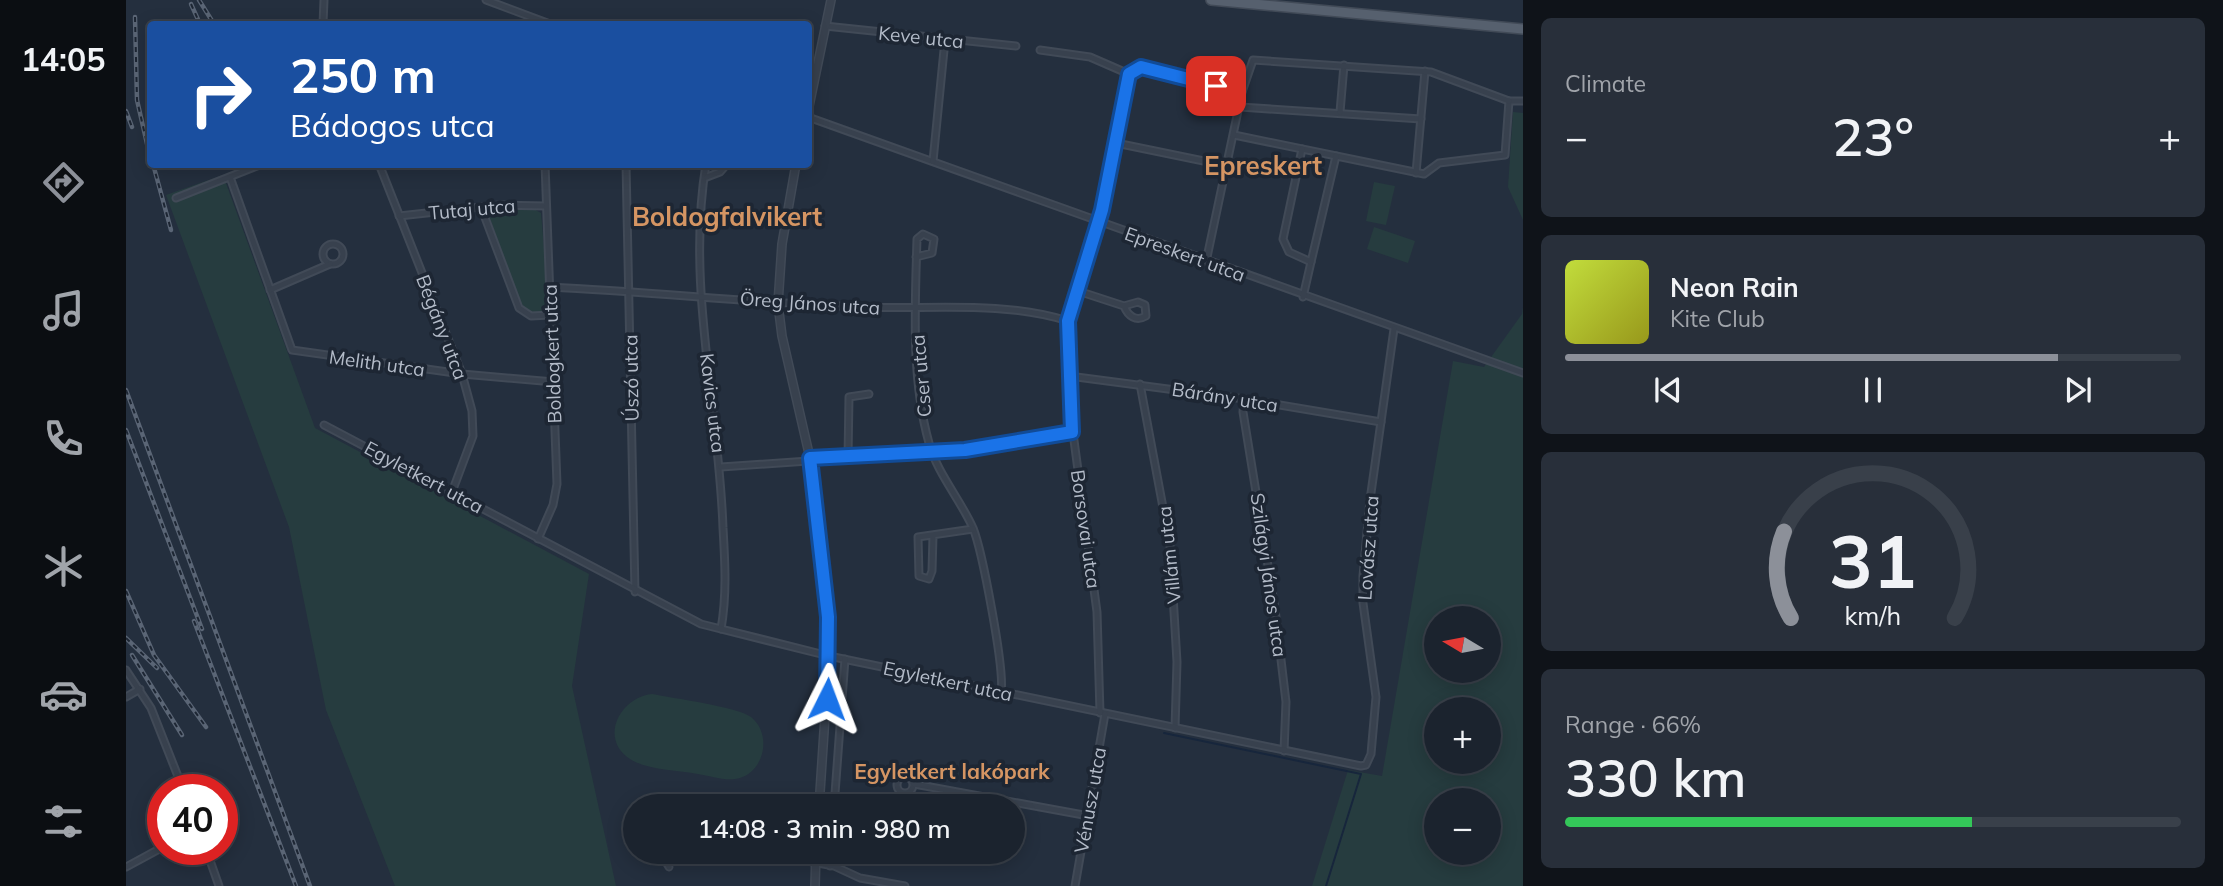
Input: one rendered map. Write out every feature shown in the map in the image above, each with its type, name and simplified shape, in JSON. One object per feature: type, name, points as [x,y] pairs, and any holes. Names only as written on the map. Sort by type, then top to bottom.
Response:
[{"type":"main road","points":[[1211,0],[1317,5],[1523,29]]},
{"type":"street","points":[[323,21],[324,0]]},
{"type":"street","points":[[486,0],[542,21]]},
{"type":"street","points":[[812,91],[831,0]]},
{"type":"street","name":"Keve utca","points":[[825,26],[1016,46]]},
{"type":"street","points":[[933,161],[944,40]]},
{"type":"street","points":[[1040,50],[1090,57],[1129,74],[1141,67],[1242,92]]},
{"type":"street","points":[[1206,262],[1249,64],[1259,58],[1425,72],[1509,101],[1523,101]]},
{"type":"street","points":[[1340,112],[1344,65]]},
{"type":"street","points":[[1416,173],[1425,72]]},
{"type":"street","name":"Borsovai utca","points":[[1103,713],[1095,589],[1072,432],[1068,321],[1097,223],[1129,74]]},
{"type":"street","points":[[1234,135],[1424,174],[1439,163],[1505,155],[1509,101]]},
{"type":"street","points":[[1240,107],[1420,119]]},
{"type":"street","name":"Epreskert utca","points":[[812,118],[1394,330],[1523,373]]},
{"type":"street","points":[[1116,143],[1228,166]]},
{"type":"street","points":[[1302,149],[1283,245],[1289,253],[1308,258],[1311,262]]},
{"type":"street","points":[[1303,297],[1336,156]]},
{"type":"street","points":[[176,198],[252,168]]},
{"type":"street","name":"Bégány utca","points":[[381,168],[462,374],[472,411],[473,436],[452,492]]},
{"type":"street","name":"Boldogkert utca","points":[[538,539],[553,505],[557,484],[545,168]]},
{"type":"street","name":"Úszó utca","points":[[626,168],[635,592]]},
{"type":"street","name":"Kavics utca","points":[[706,168],[699,295],[721,467],[726,592],[721,629]]},
{"type":"street","points":[[706,177],[724,168]]},
{"type":"street","points":[[795,168],[782,244],[778,304],[782,336],[810,458],[826,589],[829,656],[821,794]]},
{"type":"street","points":[[230,177],[270,290],[330,264]]},
{"type":"street","name":"Tutaj utca","points":[[399,216],[481,207],[546,205]]},
{"type":"street","points":[[481,207],[519,308],[531,316],[550,315]]},
{"type":"street","points":[[927,234],[934,239],[932,253],[916,257],[919,236],[927,234]]},
{"type":"street","name":"Cser utca","points":[[916,257],[920,394],[932,453],[973,529],[981,554],[1001,692]]},
{"type":"street","name":"Öreg János utca","points":[[550,287],[699,295],[778,304],[916,310],[1016,309],[1068,321]]},
{"type":"street","name":"Melith utca","points":[[270,290],[289,344],[299,353],[462,374],[554,382]]},
{"type":"street","points":[[1075,290],[1124,306]]},
{"type":"street","name":"Lovász utca","points":[[1366,765],[1371,754],[1376,697],[1363,603],[1363,576],[1394,330]]},
{"type":"street","name":"Bárány utca","points":[[1069,376],[1244,399],[1381,422]]},
{"type":"street","name":"Villám utca","points":[[1140,384],[1171,558],[1177,662],[1175,728]]},
{"type":"street","points":[[848,457],[849,397],[869,394]]},
{"type":"street","name":"Szilágyi János utca","points":[[1244,399],[1243,412],[1266,543],[1286,702],[1283,751]]},
{"type":"street","name":"Egyletkert utca","points":[[324,425],[691,620],[829,656],[1283,751],[1366,765]]},
{"type":"street","points":[[721,467],[810,458],[932,453],[1072,432]]},
{"type":"street","points":[[933,536],[932,571],[929,579],[924,579],[919,576],[918,537],[973,529]]},
{"type":"street","points":[[835,794],[845,659]]},
{"type":"street","points":[[126,670],[151,708],[177,774]]},
{"type":"street","points":[[126,697],[140,689]]},
{"type":"street","name":"Vénusz utca","points":[[1075,886],[1089,816],[1103,713]]},
{"type":"street","points":[[914,784],[1089,816]]},
{"type":"street","points":[[126,867],[147,856]]},
{"type":"street","points":[[815,886],[816,864]]},
{"type":"street","points":[[821,864],[860,878],[905,886]]},
{"type":"street","points":[[212,865],[219,886]]},
{"type":"green space","points":[[1513,112],[1523,113],[1523,220],[1508,187]]},
{"type":"green space","points":[[223,175],[315,428],[589,574],[572,686],[616,886],[395,886],[326,710],[289,527],[166,195]]},
{"type":"green space","points":[[1374,182],[1395,186],[1386,225],[1366,221]]},
{"type":"green space","points":[[534,209],[541,213],[549,304],[545,313],[532,315],[521,307],[487,210]]},
{"type":"green space","points":[[1374,227],[1415,241],[1408,263],[1367,249]]},
{"type":"green space","points":[[1523,307],[1523,886],[1312,886],[1348,770],[1382,776],[1453,361],[1484,367],[1522,314]]},
{"type":"green space","points":[[652,694],[719,706],[751,717],[762,733],[763,751],[760,760],[749,774],[735,779],[724,779],[653,768],[630,759],[620,750],[616,740],[617,720],[631,702]]},
{"type":"waterway","points":[[1164,733],[1361,774],[1326,886]]},
{"type":"railway","points":[[199,0],[212,21]]},
{"type":"railway","points":[[191,4],[199,21]]},
{"type":"railway","points":[[135,17],[137,100],[147,144]]},
{"type":"railway","points":[[126,111],[132,127]]},
{"type":"railway","points":[[154,168],[171,230]]},
{"type":"railway","points":[[126,390],[310,886]]},
{"type":"railway","points":[[126,430],[202,629]]},
{"type":"railway","points":[[126,591],[154,655],[206,727]]},
{"type":"railway","points":[[194,621],[296,886]]},
{"type":"railway","points":[[126,638],[157,668]]},
{"type":"railway","points":[[132,655],[182,735]]},
{"type":"district","name":"Epreskert","points":[[1263,165]]},
{"type":"district","name":"Boldogfalvikert","points":[[727,216]]},
{"type":"district","name":"Egyletkert lakópark","points":[[952,771]]},
{"type":"route","points":[[827,699],[828,617],[810,458],[965,450],[1072,432],[1068,321],[1075,290],[1102,210],[1129,74],[1141,67],[1216,86]]}]
